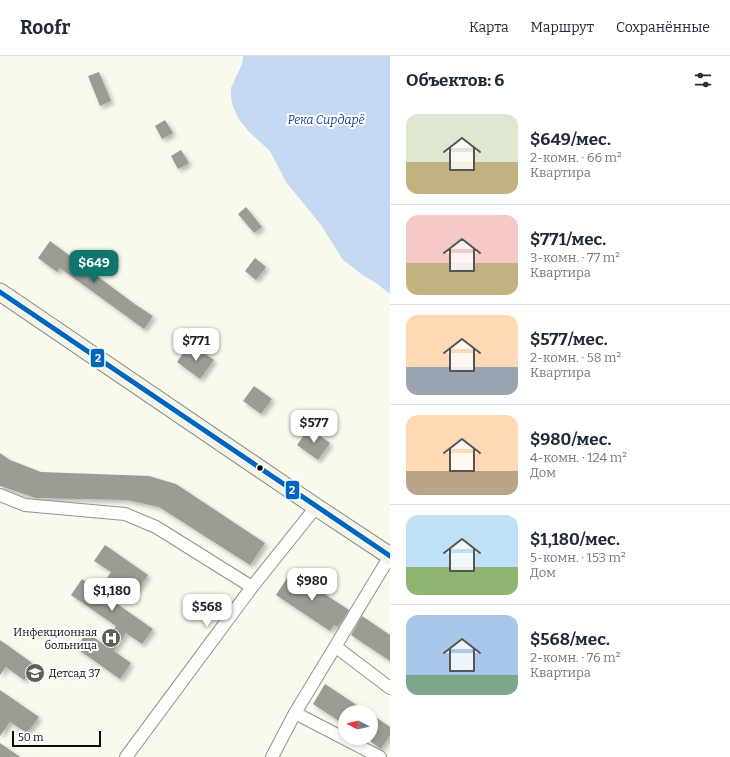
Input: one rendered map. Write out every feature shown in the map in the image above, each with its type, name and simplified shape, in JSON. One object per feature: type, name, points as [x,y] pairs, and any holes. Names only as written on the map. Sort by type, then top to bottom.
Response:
[{"type":"main road","points":[[0,292],[390,556]]},
{"type":"street","points":[[0,495],[25,504],[125,514],[156,527],[252,587]]},
{"type":"street","points":[[126,757],[252,587],[316,507]]},
{"type":"street","points":[[272,757],[295,713],[390,556]]},
{"type":"street","points":[[336,646],[390,688]]},
{"type":"street","points":[[295,713],[380,757]]},
{"type":"water","name":"Река Сирдарё","points":[[243,56],[390,56],[390,294],[343,260],[321,225],[286,182],[270,151],[249,132],[239,119],[233,107],[231,88],[242,64]]},
{"type":"building","points":[[99,72],[111,101],[100,106],[88,76]]},
{"type":"building","points":[[165,120],[173,133],[162,139],[155,126]]},
{"type":"building","points":[[181,150],[189,163],[178,169],[171,156]]},
{"type":"building","points":[[246,207],[262,227],[254,233],[238,214]]},
{"type":"building","points":[[50,241],[153,316],[144,329],[60,268],[57,272],[38,258]]},
{"type":"building","points":[[255,258],[266,267],[256,280],[245,271]]},
{"type":"building","points":[[194,346],[214,360],[200,379],[177,362],[184,352],[188,355]]},
{"type":"building","points":[[254,386],[272,399],[261,414],[243,401]]},
{"type":"building","points":[[309,428],[330,443],[318,460],[297,445]]},
{"type":"building","points":[[0,453],[10,460],[41,472],[149,476],[176,484],[265,543],[250,565],[159,507],[127,500],[36,498],[0,486]]},
{"type":"building","points":[[105,545],[148,575],[137,591],[122,580],[110,599],[153,629],[142,644],[126,633],[114,651],[131,663],[120,679],[76,648],[87,632],[103,644],[116,626],[71,595],[82,579],[98,591],[111,572],[94,561]]},
{"type":"building","points":[[291,572],[349,610],[338,627],[334,625],[330,631],[276,595]]},
{"type":"building","points":[[362,616],[390,635],[390,661],[351,635]]},
{"type":"building","points":[[0,640],[35,665],[24,680],[6,667],[0,675]]},
{"type":"building","points":[[325,684],[356,705],[338,705],[338,720],[313,704]]},
{"type":"building","points":[[0,690],[39,717],[27,733],[10,722],[0,736]]},
{"type":"building","points":[[378,719],[390,727],[390,735],[381,749],[375,745],[378,745]]},
{"type":"building","points":[[0,743],[20,757],[0,757]]},
{"type":"transit line","name":"2","points":[[0,292],[390,556]]},
{"type":"place","name":"Инфекционная больница","points":[[111,638]]},
{"type":"place","name":"Детсад 37","points":[[35,673]]}]
